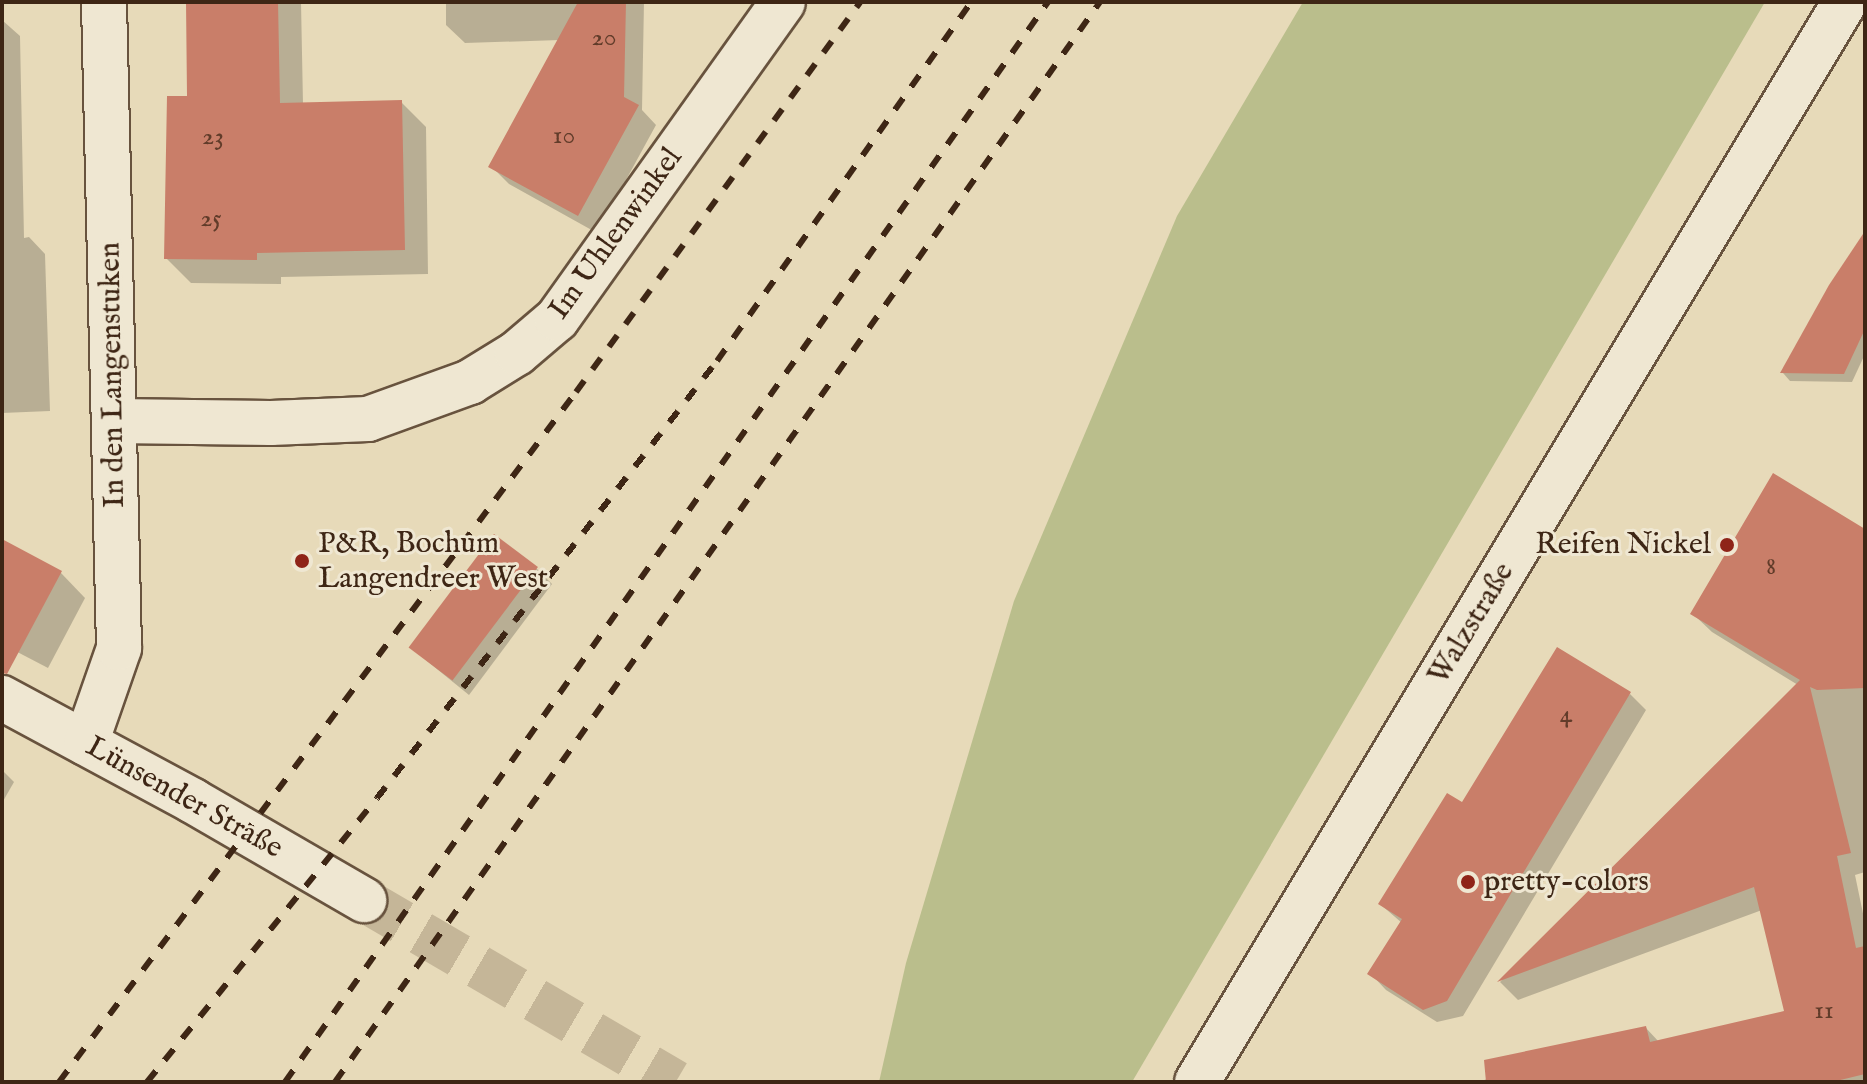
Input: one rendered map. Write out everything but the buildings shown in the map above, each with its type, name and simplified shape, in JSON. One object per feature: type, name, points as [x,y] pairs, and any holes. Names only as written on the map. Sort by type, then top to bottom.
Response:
[{"type":"street","name":"In den Langenstuken","points":[[86,743],[119,648],[104,2]]},
{"type":"street","name":"Im Uhlenwinkel","points":[[114,421],[271,423],[368,419],[470,382],[517,353],[557,319],[783,2]]},
{"type":"street","name":"Walzstraße","points":[[1197,1082],[1845,2]]},
{"type":"street","name":"Lünsender Straße","points":[[2,698],[364,900]]},
{"type":"green space","points":[[1303,2],[1765,2],[1132,1082],[879,1082],[906,963],[1014,601],[1177,216]]},
{"type":"tunnel","points":[[364,900],[676,1082]]},
{"type":"railway","points":[[59,1082],[576,392],[860,2]]},
{"type":"railway","points":[[147,1082],[377,798],[717,361],[971,2]]},
{"type":"railway","points":[[285,1082],[1048,2]]},
{"type":"railway","points":[[335,1082],[1100,2]]},
{"type":"place","name":"Reifen Nickel","points":[[1727,545]]},
{"type":"place","name":"P&R, Bochum Langendreer West","points":[[302,561]]},
{"type":"place","name":"pretty-colors","points":[[1468,882]]}]
